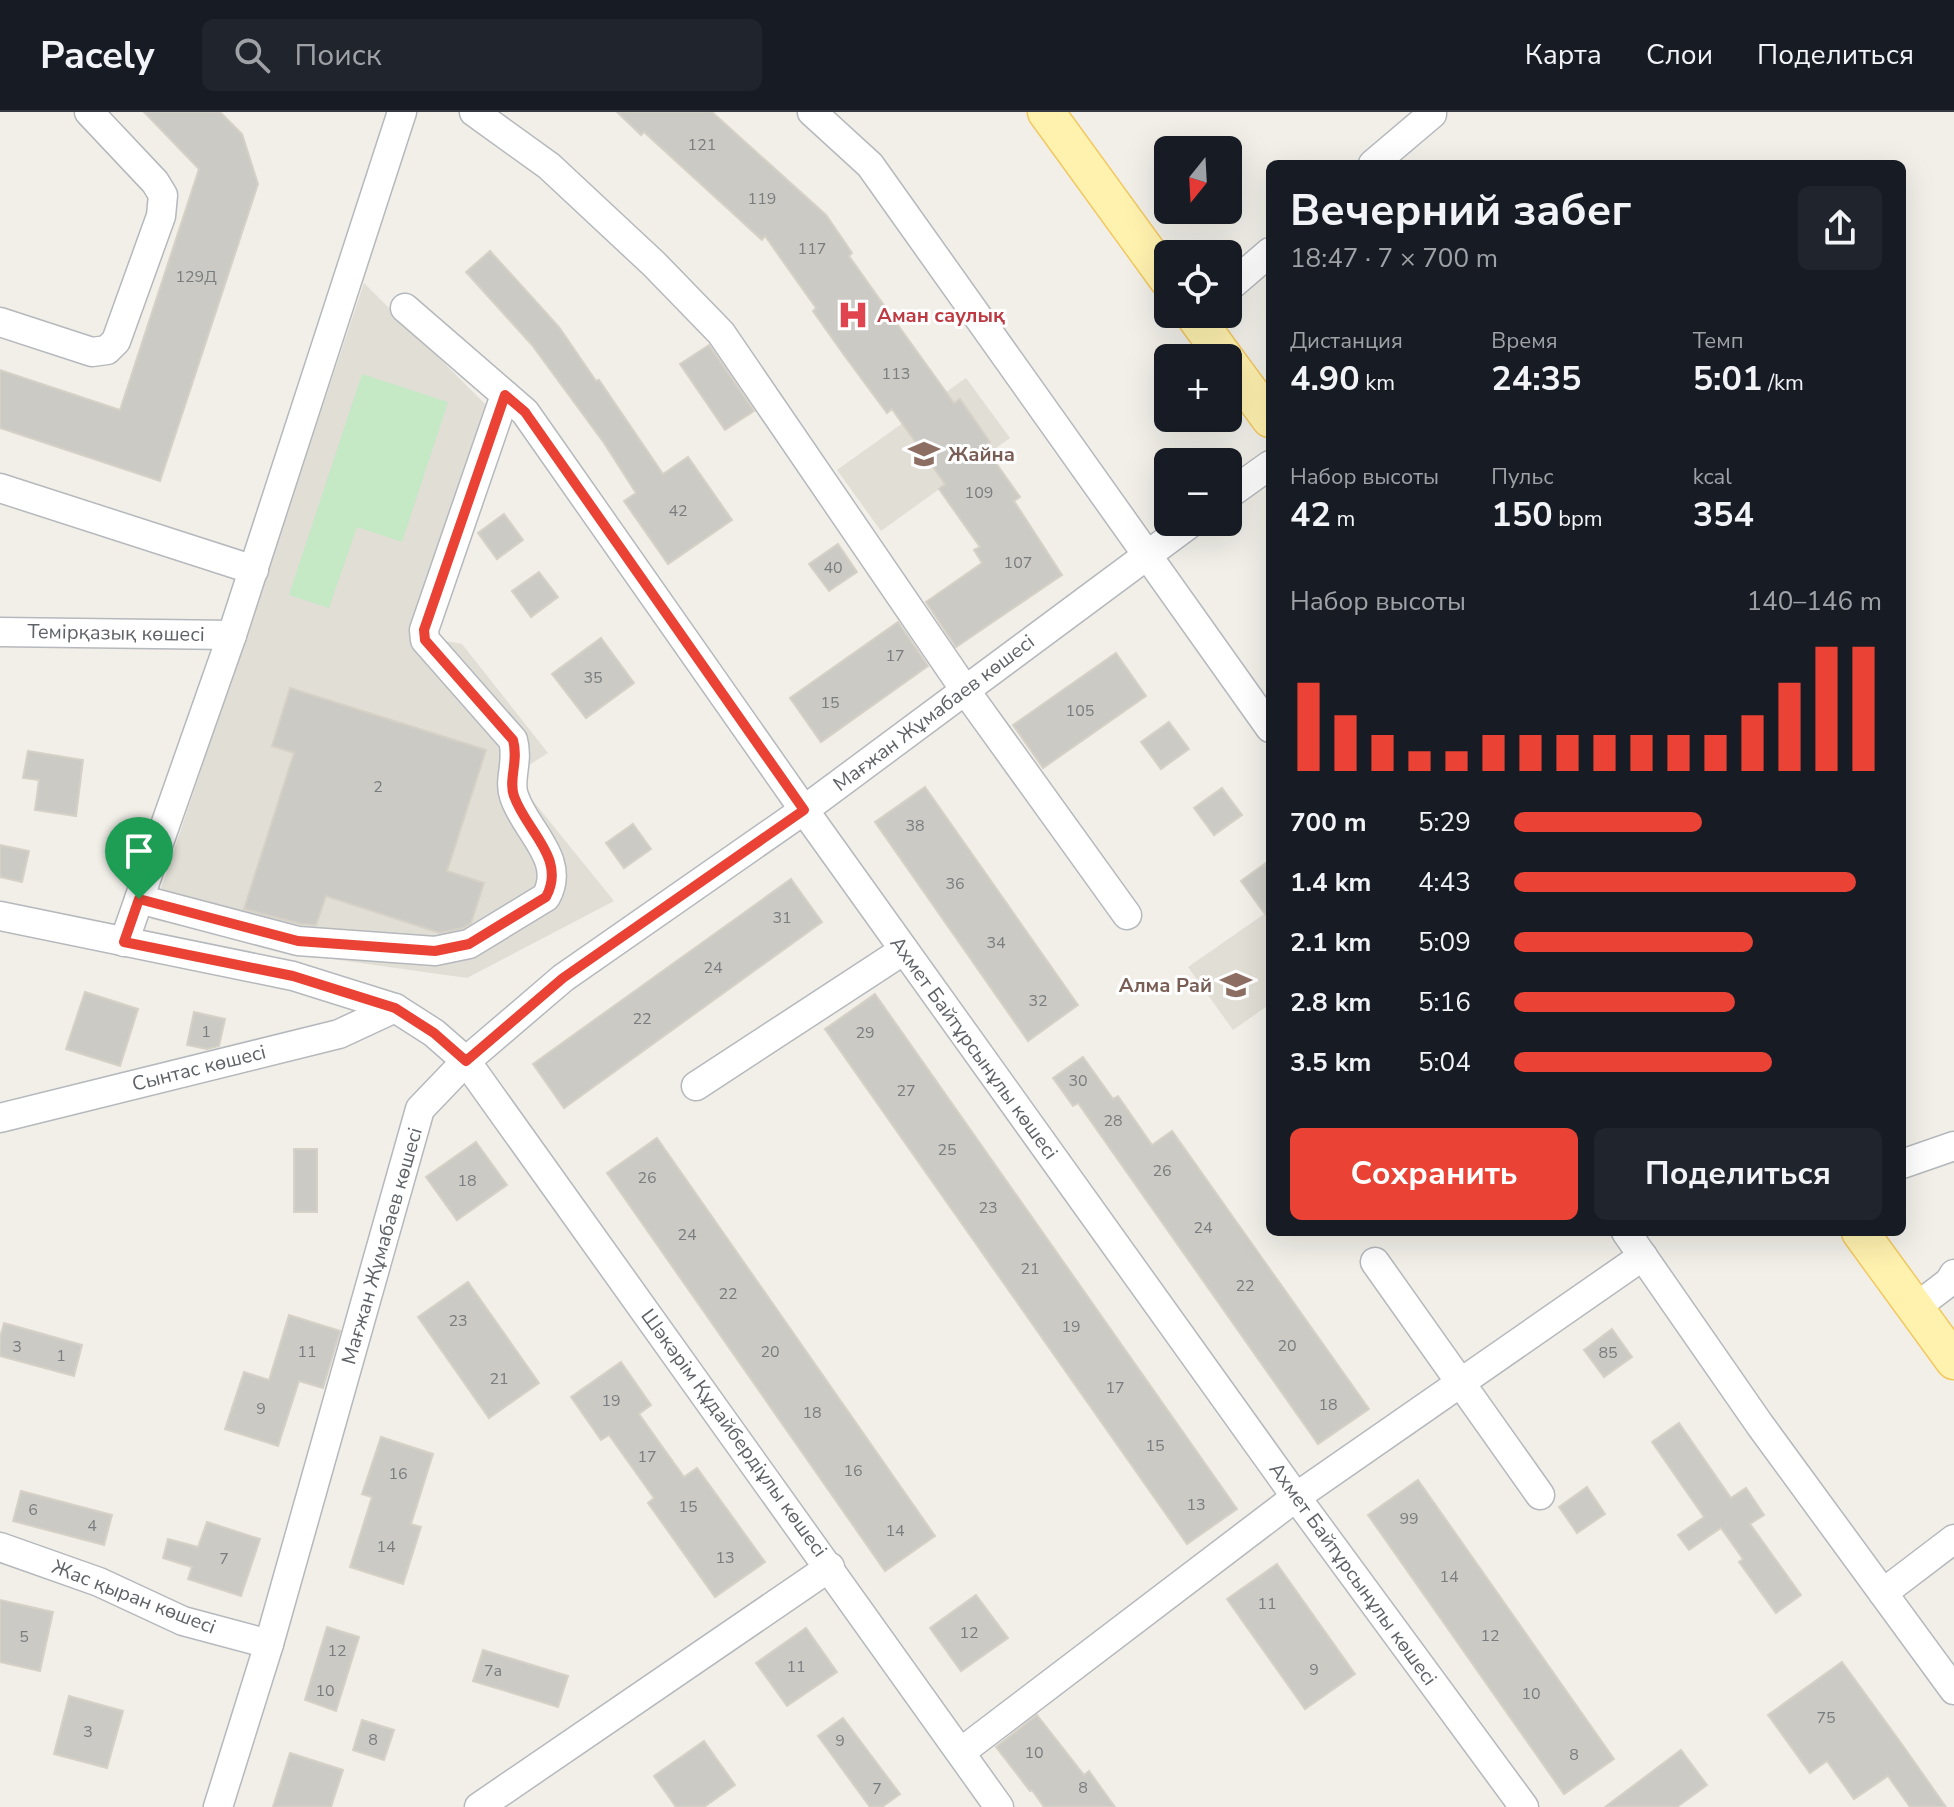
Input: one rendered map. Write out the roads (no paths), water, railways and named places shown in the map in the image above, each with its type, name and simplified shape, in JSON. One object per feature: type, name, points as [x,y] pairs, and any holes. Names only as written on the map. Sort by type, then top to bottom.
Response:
[{"type":"main road","points":[[1046,112],[1154,261]]},
{"type":"main road","points":[[1242,381],[1266,414]]},
{"type":"main road","points":[[1863,1236],[1954,1361]]},
{"type":"street","points":[[0,322],[92,352],[107,350],[116,341],[161,216],[163,195],[155,182],[89,112]]},
{"type":"street","points":[[124,942],[254,570],[402,112]]},
{"type":"street","points":[[474,112],[549,166],[654,264],[721,333],[965,690],[1127,915]]},
{"type":"street","points":[[812,112],[870,165],[1266,722]]},
{"type":"street","points":[[1378,160],[1432,114]]},
{"type":"street","points":[[1242,276],[1266,255]]},
{"type":"street","name":"Ахмет Байтұрсынұлы көшесі","points":[[405,308],[525,412],[904,950],[1296,1497],[1524,1807]]},
{"type":"street","points":[[139,899],[298,941],[435,951],[469,944],[546,897],[553,884],[552,863],[513,795],[517,756],[513,740],[425,640],[424,630],[505,395]]},
{"type":"street","points":[[1242,485],[1266,468]]},
{"type":"street","points":[[0,488],[254,570]]},
{"type":"street","name":"Мағжан Жұмабаев көшесі","points":[[218,1807],[269,1644],[420,1109],[466,1061],[563,978],[804,810],[1172,536]]},
{"type":"street","name":"Темірқазық көшесі","points":[[0,632],[232,635]]},
{"type":"street","name":"Шәкәрім Құдайбердіұлы көшесі","points":[[0,916],[293,976],[395,1008],[434,1033],[466,1061],[999,1807]]},
{"type":"street","points":[[696,1086],[904,950]]},
{"type":"street","name":"Сынтас көшесі","points":[[0,1118],[339,1034],[395,1008]]},
{"type":"street","points":[[1906,1163],[1954,1146]]},
{"type":"street","points":[[1629,1236],[1760,1425],[1954,1690]]},
{"type":"street","points":[[961,1752],[1296,1497],[1643,1256]]},
{"type":"street","points":[[1375,1262],[1540,1495]]},
{"type":"street","points":[[1915,1308],[1949,1282],[1954,1274]]},
{"type":"street","points":[[1883,1593],[1954,1539]]},
{"type":"street","name":"Жас қыран көшесі","points":[[0,1547],[99,1582],[183,1621],[269,1644]]},
{"type":"street","points":[[479,1807],[830,1567]]},
{"type":"place","name":"Аман саулық","points":[[853,315]]},
{"type":"place","name":"Жайна","points":[[924,454]]},
{"type":"place","name":"Алма Рай","points":[[1236,985]]}]
